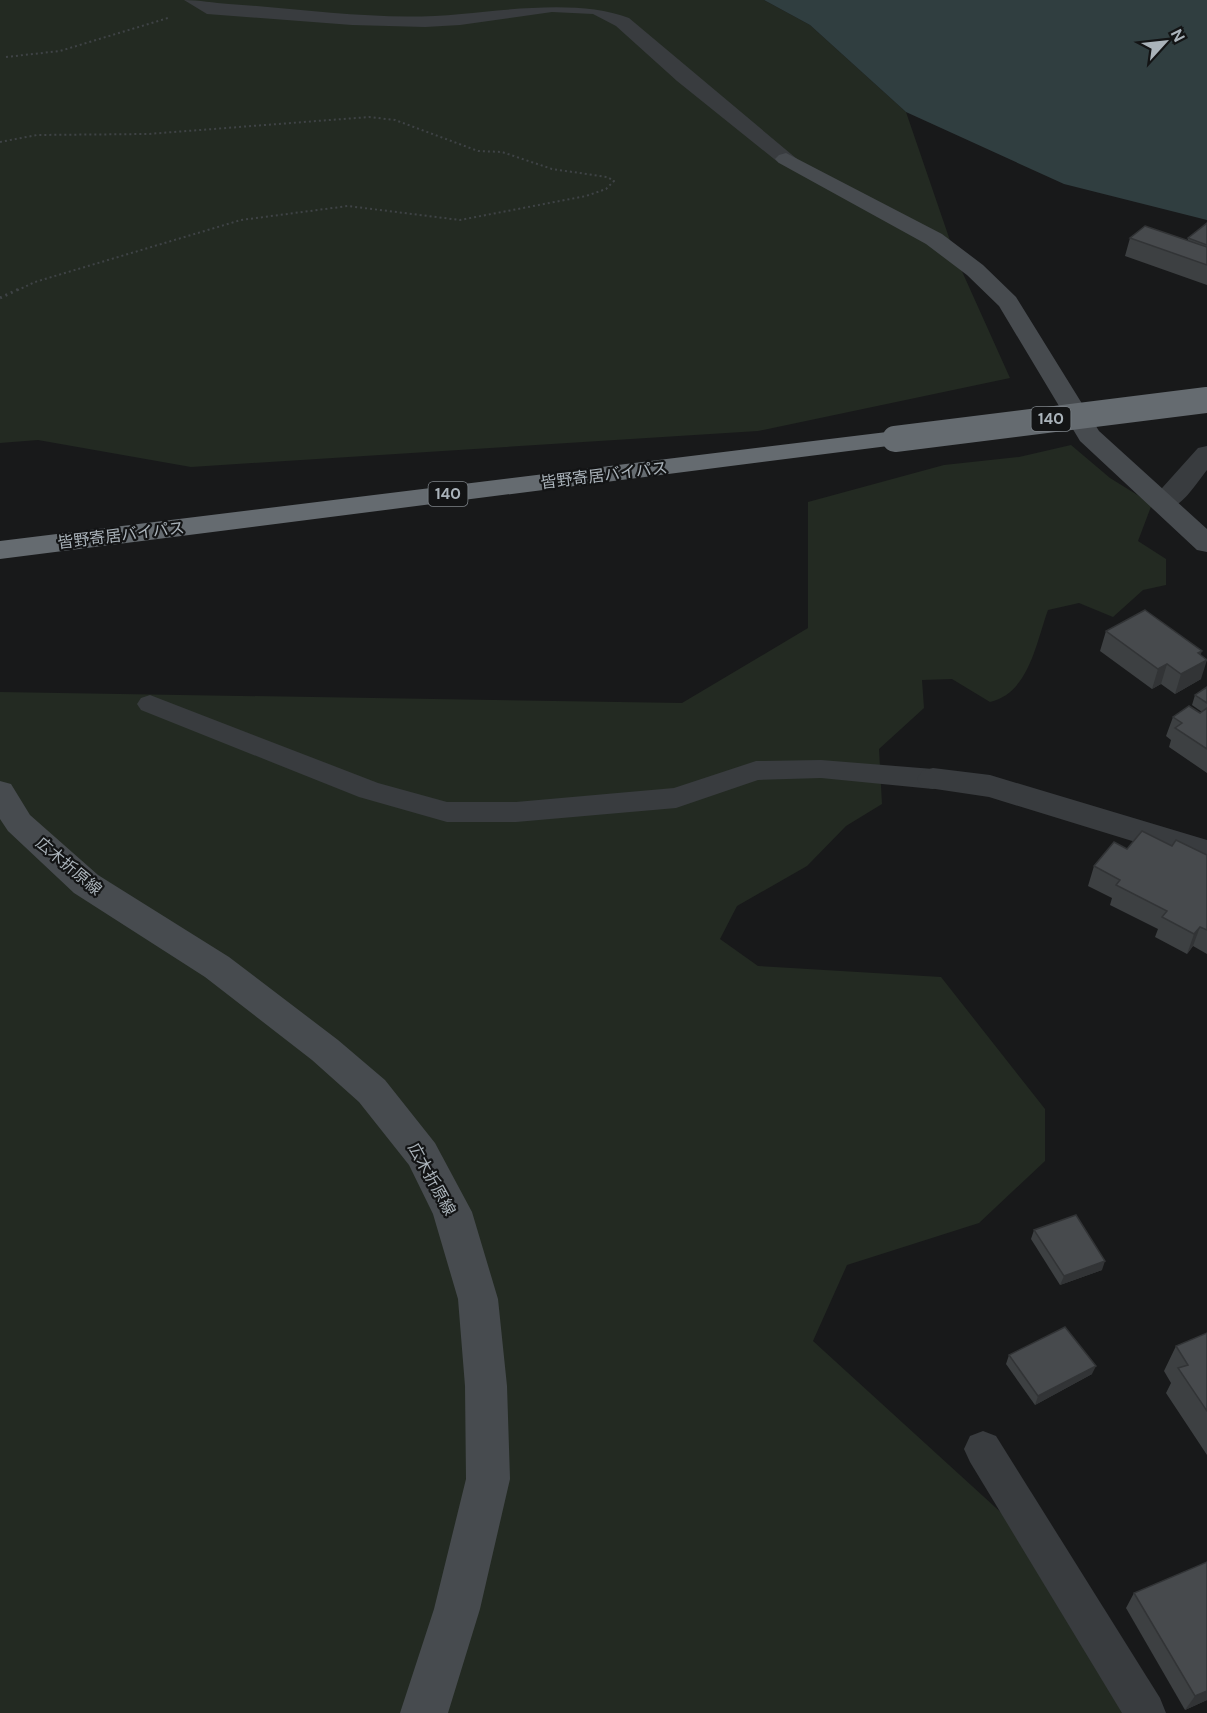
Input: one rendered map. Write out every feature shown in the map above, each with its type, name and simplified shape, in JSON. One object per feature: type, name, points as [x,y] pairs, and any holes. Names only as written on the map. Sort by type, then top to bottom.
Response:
[{"type":"highway","name":"皆野寄居バイパス","points":[[0,550],[1207,400]]},
{"type":"main road","points":[[786,159],[934,239],[975,270],[1008,302],[1089,436],[1207,544]]},
{"type":"main road","name":"広木折原線","points":[[0,792],[19,823],[86,884],[217,967],[325,1050],[372,1091],[422,1154],[452,1212],[478,1299],[486,1386],[488,1479],[457,1609],[424,1713]]},
{"type":"street","points":[[200,4],[353,19],[434,21],[495,15],[555,4],[586,5],[609,13],[671,67],[786,159]]},
{"type":"street","points":[[1164,503],[1207,454]]},
{"type":"street","points":[[933,779],[990,786],[1207,852]]},
{"type":"lane","points":[[150,704],[369,790],[447,812],[516,813],[676,798],[756,771],[821,769],[933,779]]},
{"type":"lane","points":[[983,1449],[1146,1713]]},
{"type":"path","points":[[6,57],[60,51],[200,4]]},
{"type":"path","points":[[0,142],[37,135],[148,134],[278,122],[369,117],[395,120],[478,151],[502,152],[552,169],[607,177],[614,181],[606,189],[586,196],[460,220],[348,206],[241,220],[35,282],[0,297]]},
{"type":"shaded area","points":[[0,0],[764,0],[810,25],[906,112],[956,258],[1010,378],[758,431],[191,467],[38,440],[0,443]]},
{"type":"shaded area","points":[[764,0],[1207,0],[1207,220],[1064,184],[906,112],[810,25]]},
{"type":"shaded area","points":[[1071,445],[1110,478],[1152,504],[1138,541],[1166,559],[1166,585],[1143,590],[1113,617],[1079,603],[1048,610],[1029,665],[1014,688],[1003,697],[990,702],[952,679],[922,680],[924,708],[879,749],[882,804],[846,826],[807,866],[737,906],[720,939],[758,966],[941,977],[1045,1109],[1045,1161],[979,1223],[847,1265],[813,1341],[1029,1538],[1150,1713],[0,1713],[0,692],[682,703],[808,628],[808,502],[944,465],[1019,457]]},
{"type":"building","points":[[1207,223],[1207,245],[1188,238]]},
{"type":"building","points":[[1145,226],[1207,247],[1207,265],[1130,238]]},
{"type":"building","points":[[1145,610],[1202,651],[1198,653],[1207,660],[1181,674],[1167,664],[1158,669],[1106,631]]},
{"type":"building","points":[[1207,687],[1207,703],[1195,695]]},
{"type":"building","points":[[1189,706],[1200,713],[1207,708],[1207,749],[1175,728],[1182,723],[1173,717]]},
{"type":"building","points":[[1142,831],[1172,846],[1176,840],[1207,855],[1207,930],[1200,927],[1194,934],[1162,917],[1167,911],[1116,885],[1120,880],[1094,866],[1114,842],[1127,849]]},
{"type":"building","points":[[1076,1215],[1105,1261],[1064,1276],[1034,1230]]},
{"type":"building","points":[[1065,1327],[1096,1366],[1038,1396],[1009,1355]]},
{"type":"building","points":[[1207,1333],[1207,1411],[1178,1368],[1188,1365],[1176,1346]]},
{"type":"building","points":[[1207,1562],[1207,1691],[1195,1696],[1134,1593]]}]
